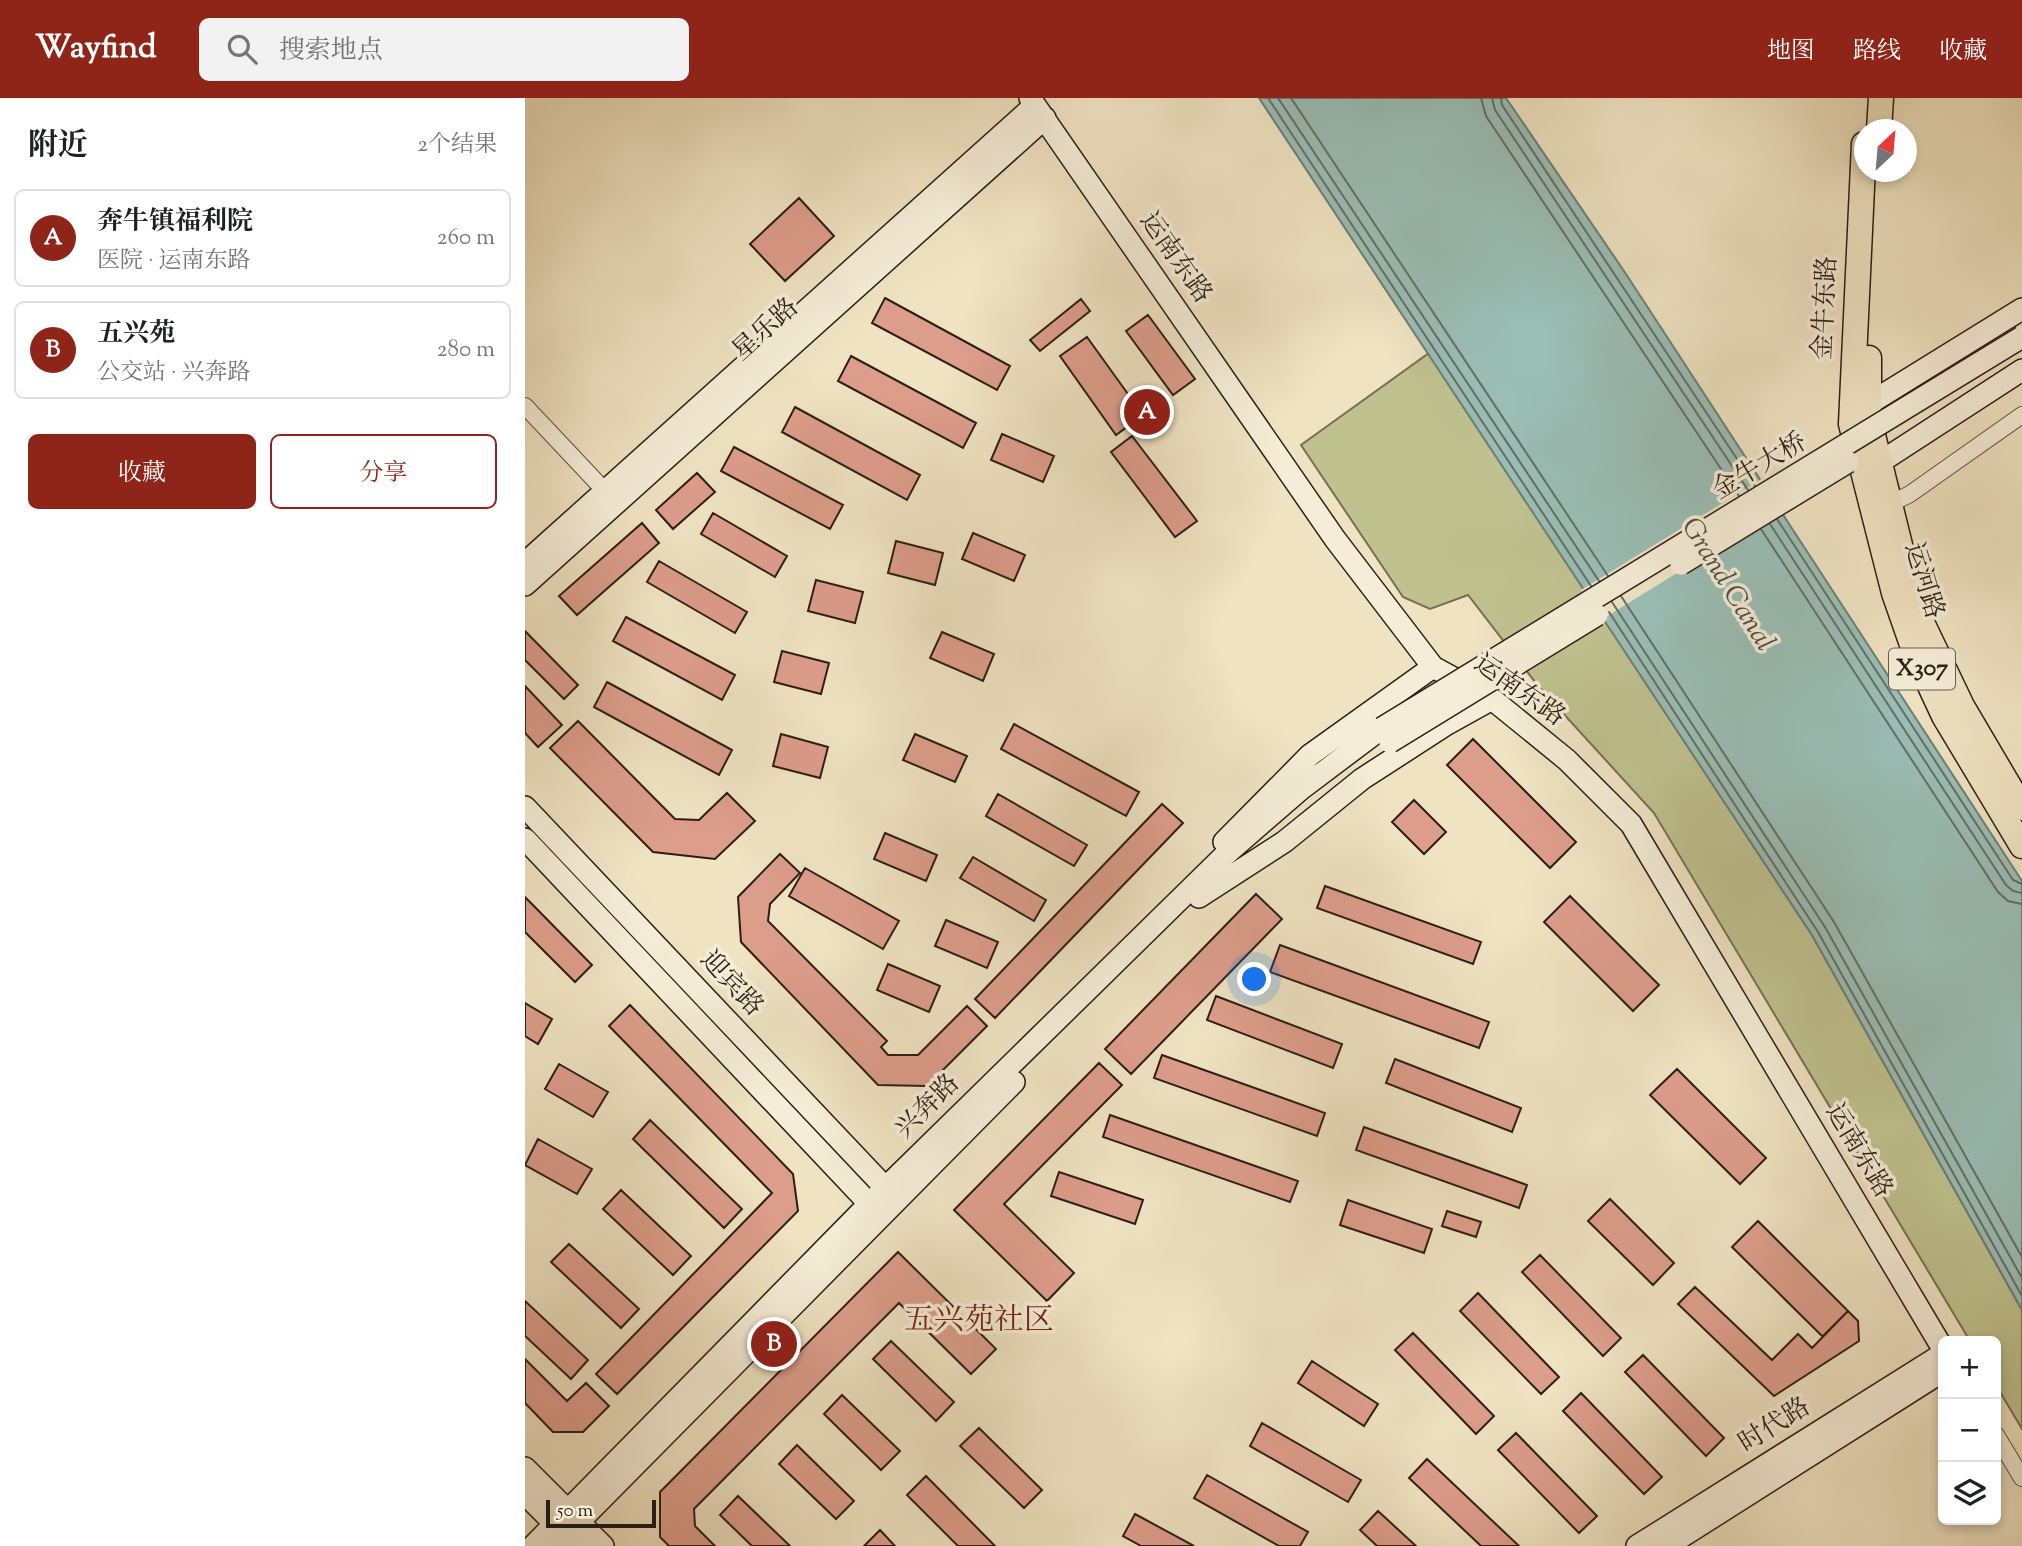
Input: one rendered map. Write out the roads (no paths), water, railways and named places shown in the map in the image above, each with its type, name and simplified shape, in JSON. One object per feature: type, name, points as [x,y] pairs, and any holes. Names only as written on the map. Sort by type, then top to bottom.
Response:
[{"type":"main road","points":[[1865,119],[1866,98]]},
{"type":"main road","points":[[1880,119],[1881,98]]},
{"type":"main road","name":"金牛东路","points":[[1864,182],[1863,410],[1874,468]]},
{"type":"main road","name":"金牛东路","points":[[1863,410],[1875,182]]},
{"type":"main road","name":"运河路","points":[[1874,468],[1894,593],[1916,656],[1944,716],[2022,846]]},
{"type":"main road","name":"运河路","points":[[1880,509],[1916,610],[1962,706],[2022,808]]},
{"type":"street","name":"星乐路","points":[[525,563],[1037,107]]},
{"type":"street","name":"星乐路","points":[[525,585],[1037,107]]},
{"type":"street","name":"运南东路","points":[[1037,107],[1335,539],[1433,667],[1492,699],[1567,760],[1631,824],[1938,1343]]},
{"type":"street","points":[[1863,410],[2022,309]]},
{"type":"street","points":[[1863,410],[2022,319]]},
{"type":"street","name":"金牛大桥","points":[[1386,735],[2022,337]]},
{"type":"street","name":"金牛大桥","points":[[1386,735],[1793,498],[2022,353]]},
{"type":"street","points":[[1874,468],[2022,370]]},
{"type":"street","points":[[1874,468],[2022,378]]},
{"type":"street","points":[[525,407],[605,491]]},
{"type":"street","points":[[1880,509],[1910,494],[2022,415]]},
{"type":"street","points":[[1194,893],[1242,821],[1310,755],[1433,667]]},
{"type":"street","points":[[1194,893],[1284,842],[1362,779],[1447,724],[1492,699]]},
{"type":"street","points":[[533,1546],[567,1531],[874,1210],[1301,789],[1386,735]]},
{"type":"street","name":"迎宾路","points":[[525,807],[891,1194]]},
{"type":"street","name":"迎宾路","points":[[525,839],[874,1210]]},
{"type":"street","name":"时代路","points":[[1637,1546],[1938,1354]]},
{"type":"street","name":"时代路","points":[[1667,1546],[1938,1374]]},
{"type":"street","points":[[2001,1443],[2022,1478]]},
{"type":"street","points":[[525,1468],[567,1531]]},
{"type":"street","points":[[525,1494],[567,1531],[603,1546]]},
{"type":"water","name":"Grand Canal","points":[[1259,98],[1506,98],[1624,271],[2022,881],[2022,1310],[1812,935]]},
{"type":"place","name":"奔牛镇福利院","points":[[1147,412]]},
{"type":"place","name":"五兴苑","points":[[774,1344]]},
{"type":"district","name":"五兴苑社区","points":[[979,1321]]}]
